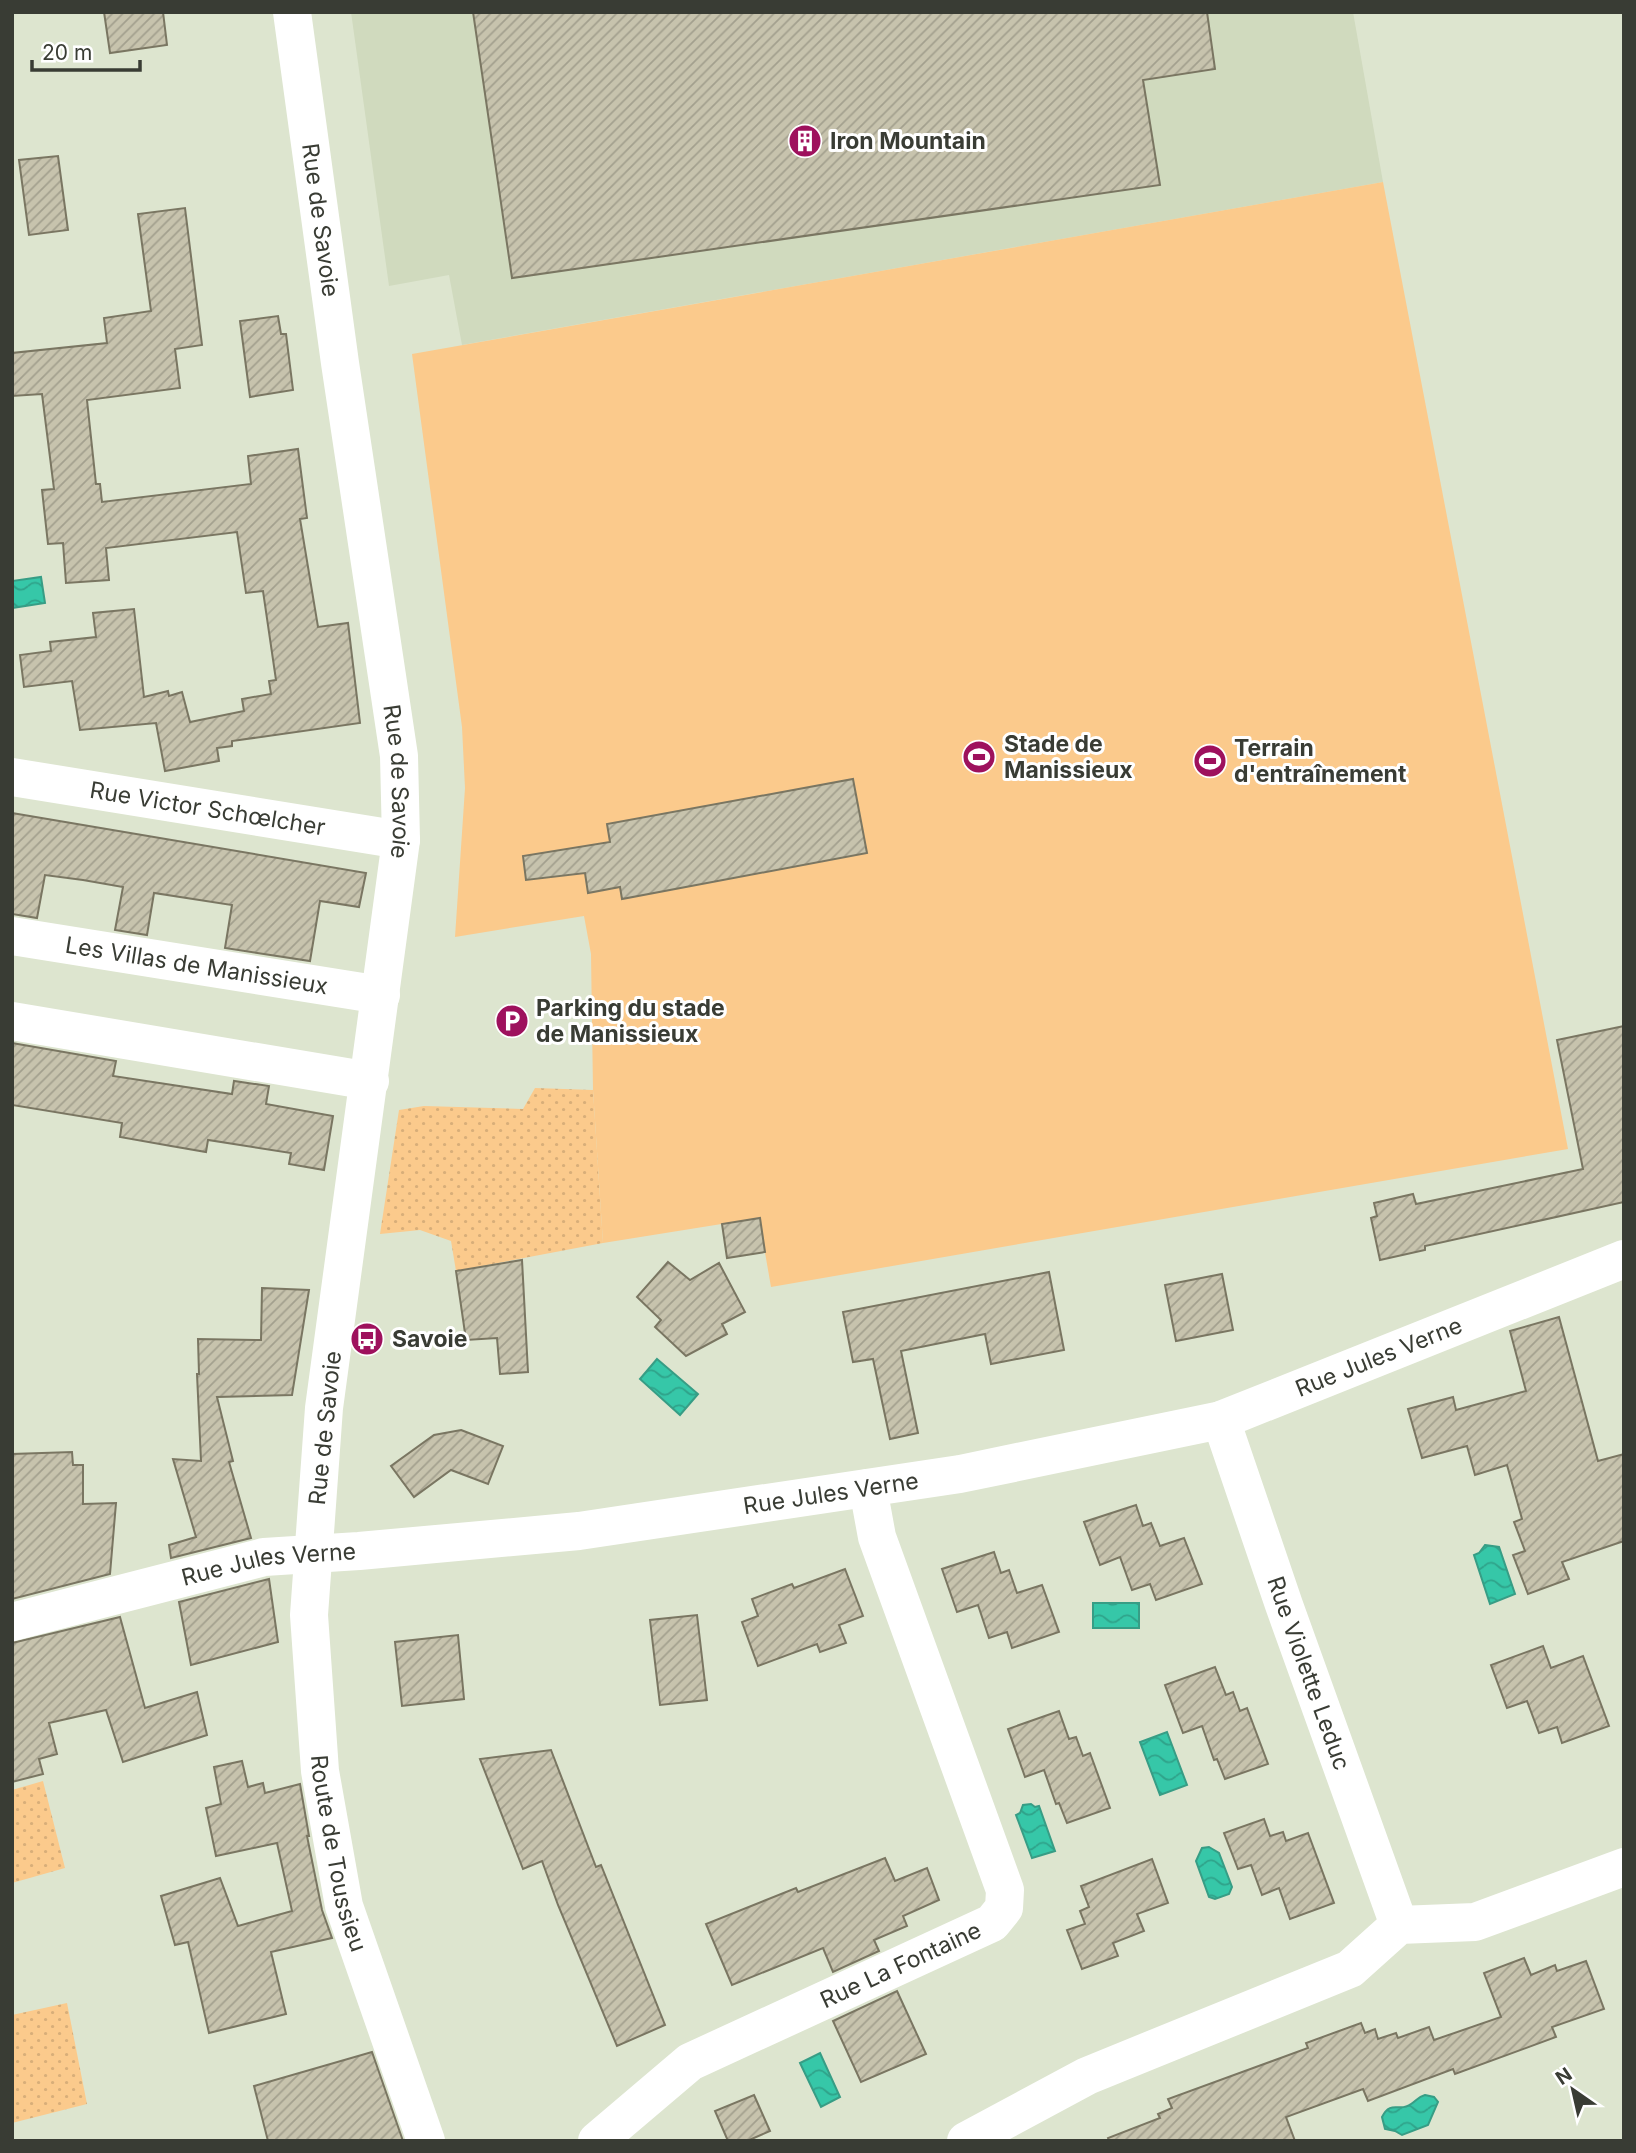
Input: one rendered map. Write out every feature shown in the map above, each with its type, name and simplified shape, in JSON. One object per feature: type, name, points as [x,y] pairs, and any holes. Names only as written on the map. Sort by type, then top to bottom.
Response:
[{"type":"street","name":"Rue de Savoie","points":[[292,12],[342,377],[399,757],[401,840],[324,1408],[313,1554]]},
{"type":"street","name":"Rue Victor Schœlcher","points":[[12,777],[401,840]]},
{"type":"street","name":"Les Villas de Manissieux","points":[[12,936],[381,995]]},
{"type":"street","points":[[12,1021],[370,1081]]},
{"type":"street","name":"Rue Jules Verne","points":[[12,1622],[264,1557],[579,1531],[960,1474],[1221,1420],[1624,1259]]},
{"type":"street","name":"Rue Violette Leduc","points":[[1221,1420],[1399,1925]]},
{"type":"street","name":"Rue La Fontaine","points":[[597,2141],[690,2062],[992,1923],[1004,1908],[1005,1889],[877,1537],[868,1488]]},
{"type":"street","name":"Route de Toussieu","points":[[313,1554],[309,1615],[320,1771],[344,1906],[426,2141]]},
{"type":"street","points":[[967,2141],[1087,2076],[1350,1969],[1399,1925],[1475,1922],[1624,1867]]},
{"type":"shaded area","points":[[351,12],[1353,12],[1383,182],[462,345],[449,275],[389,286]]},
{"type":"shaded area","name":"Stade de Manissieux","points":[[1383,182],[1568,1149],[771,1287],[759,1218],[603,1243],[593,1090],[591,954],[584,916],[455,937],[465,788],[462,727],[412,354]]},
{"type":"shaded area","points":[[535,1088],[593,1090],[603,1243],[456,1271],[451,1241],[420,1230],[380,1234],[399,1110],[424,1106],[523,1109]]},
{"type":"shaded area","points":[[43,1781],[65,1868],[12,1883],[12,1790]]},
{"type":"shaded area","points":[[67,2003],[87,2104],[12,2123],[12,2015]]},
{"type":"water","points":[[41,577],[45,603],[12,608],[12,581]]},
{"type":"water","points":[[657,1359],[698,1394],[680,1415],[640,1379]]},
{"type":"water","points":[[1485,1545],[1499,1547],[1515,1594],[1490,1604],[1474,1555]]},
{"type":"water","points":[[1093,1603],[1139,1603],[1139,1628],[1093,1628]]},
{"type":"water","points":[[1167,1732],[1187,1785],[1160,1795],[1140,1742]]},
{"type":"water","points":[[1023,1805],[1039,1806],[1055,1851],[1032,1858],[1016,1815],[1020,1813]]},
{"type":"water","points":[[1209,1847],[1219,1853],[1232,1887],[1229,1894],[1215,1899],[1209,1897],[1196,1861],[1202,1848]]},
{"type":"water","points":[[820,2053],[840,2097],[821,2107],[800,2063]]},
{"type":"water","points":[[1425,2095],[1434,2097],[1438,2102],[1428,2125],[1402,2135],[1385,2129],[1382,2117],[1385,2112],[1392,2107],[1407,2106]]},
{"type":"building","points":[[104,12],[163,12],[167,45],[110,53]]},
{"type":"building","name":"Iron Mountain","points":[[473,12],[1207,12],[1215,69],[1143,80],[1160,185],[512,278]]},
{"type":"building","points":[[58,156],[68,230],[29,235],[19,160]]},
{"type":"building","points":[[185,208],[202,345],[175,349],[180,388],[87,400],[96,484],[100,484],[102,502],[251,484],[248,456],[298,449],[307,518],[300,519],[318,627],[348,623],[360,723],[232,741],[232,746],[217,748],[219,761],[165,771],[156,723],[80,730],[72,681],[24,687],[20,655],[51,651],[50,642],[96,637],[93,613],[134,609],[144,697],[168,691],[169,696],[182,692],[190,722],[244,711],[242,699],[271,694],[269,681],[276,680],[263,591],[246,593],[237,532],[106,548],[109,580],[66,583],[63,543],[48,544],[42,490],[54,489],[42,394],[12,396],[12,353],[107,343],[104,318],[151,311],[138,214]]},
{"type":"building","points":[[278,316],[281,334],[286,334],[293,390],[250,397],[240,321]]},
{"type":"building","points":[[853,779],[867,853],[622,899],[620,887],[588,893],[585,873],[526,880],[523,856],[610,842],[607,824]]},
{"type":"building","points":[[12,813],[366,873],[359,907],[320,901],[310,961],[225,948],[232,905],[154,893],[147,935],[115,930],[123,887],[83,880],[45,875],[37,918],[12,914]]},
{"type":"building","points":[[1624,1026],[1624,1202],[1425,1246],[1425,1250],[1380,1260],[1371,1218],[1377,1216],[1374,1203],[1413,1194],[1416,1204],[1583,1169],[1557,1040]]},
{"type":"building","points":[[12,1043],[116,1061],[113,1076],[232,1094],[234,1081],[269,1086],[266,1104],[333,1116],[324,1170],[289,1164],[291,1153],[208,1140],[206,1152],[171,1146],[120,1137],[122,1123],[12,1105]]},
{"type":"building","points":[[760,1218],[765,1252],[727,1258],[722,1224]]},
{"type":"building","points":[[522,1260],[528,1372],[500,1374],[497,1338],[466,1340],[456,1271]]},
{"type":"building","points":[[668,1262],[690,1280],[719,1263],[745,1312],[722,1324],[727,1334],[686,1356],[655,1327],[661,1320],[637,1297]]},
{"type":"building","points":[[1049,1272],[1064,1350],[991,1364],[985,1334],[901,1351],[918,1433],[890,1439],[873,1359],[853,1362],[843,1312]]},
{"type":"building","points":[[1222,1274],[1233,1330],[1176,1341],[1165,1285]]},
{"type":"building","points":[[262,1288],[309,1290],[292,1395],[217,1397],[233,1461],[229,1462],[251,1538],[171,1558],[169,1545],[196,1537],[173,1459],[201,1461],[198,1339],[261,1340]]},
{"type":"building","points":[[1559,1317],[1598,1461],[1624,1454],[1624,1541],[1562,1562],[1569,1579],[1528,1594],[1513,1555],[1525,1551],[1514,1522],[1522,1519],[1507,1465],[1475,1475],[1467,1446],[1422,1458],[1408,1409],[1453,1397],[1456,1410],[1526,1391],[1510,1331]]},
{"type":"building","points":[[461,1430],[503,1446],[488,1484],[451,1470],[414,1497],[391,1466],[434,1435]]},
{"type":"building","points":[[72,1452],[73,1465],[83,1465],[83,1504],[116,1503],[110,1574],[12,1599],[12,1454]]},
{"type":"building","points":[[1136,1505],[1143,1526],[1151,1523],[1160,1546],[1184,1538],[1202,1584],[1156,1600],[1150,1584],[1132,1590],[1120,1557],[1100,1565],[1084,1522]]},
{"type":"building","points":[[994,1552],[1001,1573],[1009,1570],[1017,1593],[1042,1585],[1059,1632],[1012,1648],[1007,1632],[989,1638],[978,1605],[957,1612],[942,1569]]},
{"type":"building","points":[[845,1569],[863,1616],[839,1625],[846,1643],[820,1652],[817,1644],[758,1666],[742,1622],[758,1616],[752,1599],[792,1584],[794,1588]]},
{"type":"building","points":[[269,1579],[278,1642],[191,1665],[179,1602]]},
{"type":"building","points":[[697,1615],[707,1700],[660,1705],[650,1620]]},
{"type":"building","points":[[120,1617],[145,1708],[197,1692],[207,1735],[123,1762],[106,1710],[49,1723],[57,1754],[39,1759],[43,1774],[12,1782],[12,1643]]},
{"type":"building","points":[[458,1635],[464,1699],[402,1706],[395,1642]]},
{"type":"building","points":[[1543,1646],[1551,1668],[1583,1656],[1609,1726],[1562,1743],[1557,1727],[1539,1733],[1527,1701],[1507,1708],[1491,1665]]},
{"type":"building","points":[[1215,1667],[1226,1695],[1233,1692],[1240,1711],[1247,1708],[1268,1764],[1225,1779],[1217,1759],[1214,1760],[1202,1726],[1183,1733],[1165,1685]]},
{"type":"building","points":[[1059,1711],[1069,1739],[1076,1737],[1083,1756],[1090,1753],[1110,1808],[1067,1823],[1059,1803],[1056,1804],[1044,1770],[1025,1777],[1008,1729]]},
{"type":"building","points":[[551,1750],[596,1867],[601,1865],[665,2025],[617,2046],[542,1861],[523,1869],[480,1759]]},
{"type":"building","points":[[242,1761],[248,1787],[263,1783],[265,1793],[300,1784],[322,1910],[332,1938],[271,1952],[286,2014],[209,2033],[188,1942],[175,1945],[161,1896],[220,1878],[238,1926],[292,1911],[277,1843],[216,1856],[206,1808],[221,1804],[214,1767]]},
{"type":"building","points":[[1264,1819],[1270,1836],[1283,1832],[1286,1841],[1308,1833],[1334,1903],[1290,1919],[1279,1888],[1262,1895],[1251,1865],[1238,1869],[1224,1833]]},
{"type":"building","points":[[885,1858],[895,1881],[927,1868],[939,1900],[903,1916],[907,1926],[874,1940],[879,1951],[833,1972],[823,1948],[732,1985],[706,1924],[796,1888],[798,1892]]},
{"type":"building","points":[[1152,1859],[1168,1903],[1137,1914],[1144,1931],[1113,1943],[1118,1956],[1082,1969],[1067,1930],[1085,1924],[1080,1911],[1089,1907],[1081,1886]]},
{"type":"building","points":[[1524,1958],[1531,1975],[1555,1965],[1557,1971],[1586,1961],[1604,2009],[1552,2027],[1556,2037],[1455,2074],[1453,2069],[1368,2101],[1363,2089],[1286,2117],[1295,2141],[1109,2141],[1108,2138],[1160,2118],[1158,2114],[1172,2108],[1168,2099],[1308,2048],[1306,2043],[1361,2023],[1365,2033],[1375,2029],[1378,2039],[1396,2033],[1398,2038],[1429,2027],[1434,2040],[1501,2017],[1484,1973]]},
{"type":"building","points":[[897,1991],[926,2054],[861,2082],[833,2021]]},
{"type":"building","points":[[372,2052],[403,2141],[268,2141],[254,2086]]},
{"type":"building","points":[[754,2095],[770,2131],[747,2141],[728,2141],[715,2111]]},
{"type":"place","name":"Iron Mountain","points":[[805,141]]},
{"type":"place","name":"Stade de Manissieux","points":[[979,757]]},
{"type":"place","name":"Terrain d'entraînement","points":[[1210,761]]},
{"type":"place","name":"Parking du stade de Manissieux","points":[[512,1021]]},
{"type":"place","name":"Savoie","points":[[367,1339]]}]
